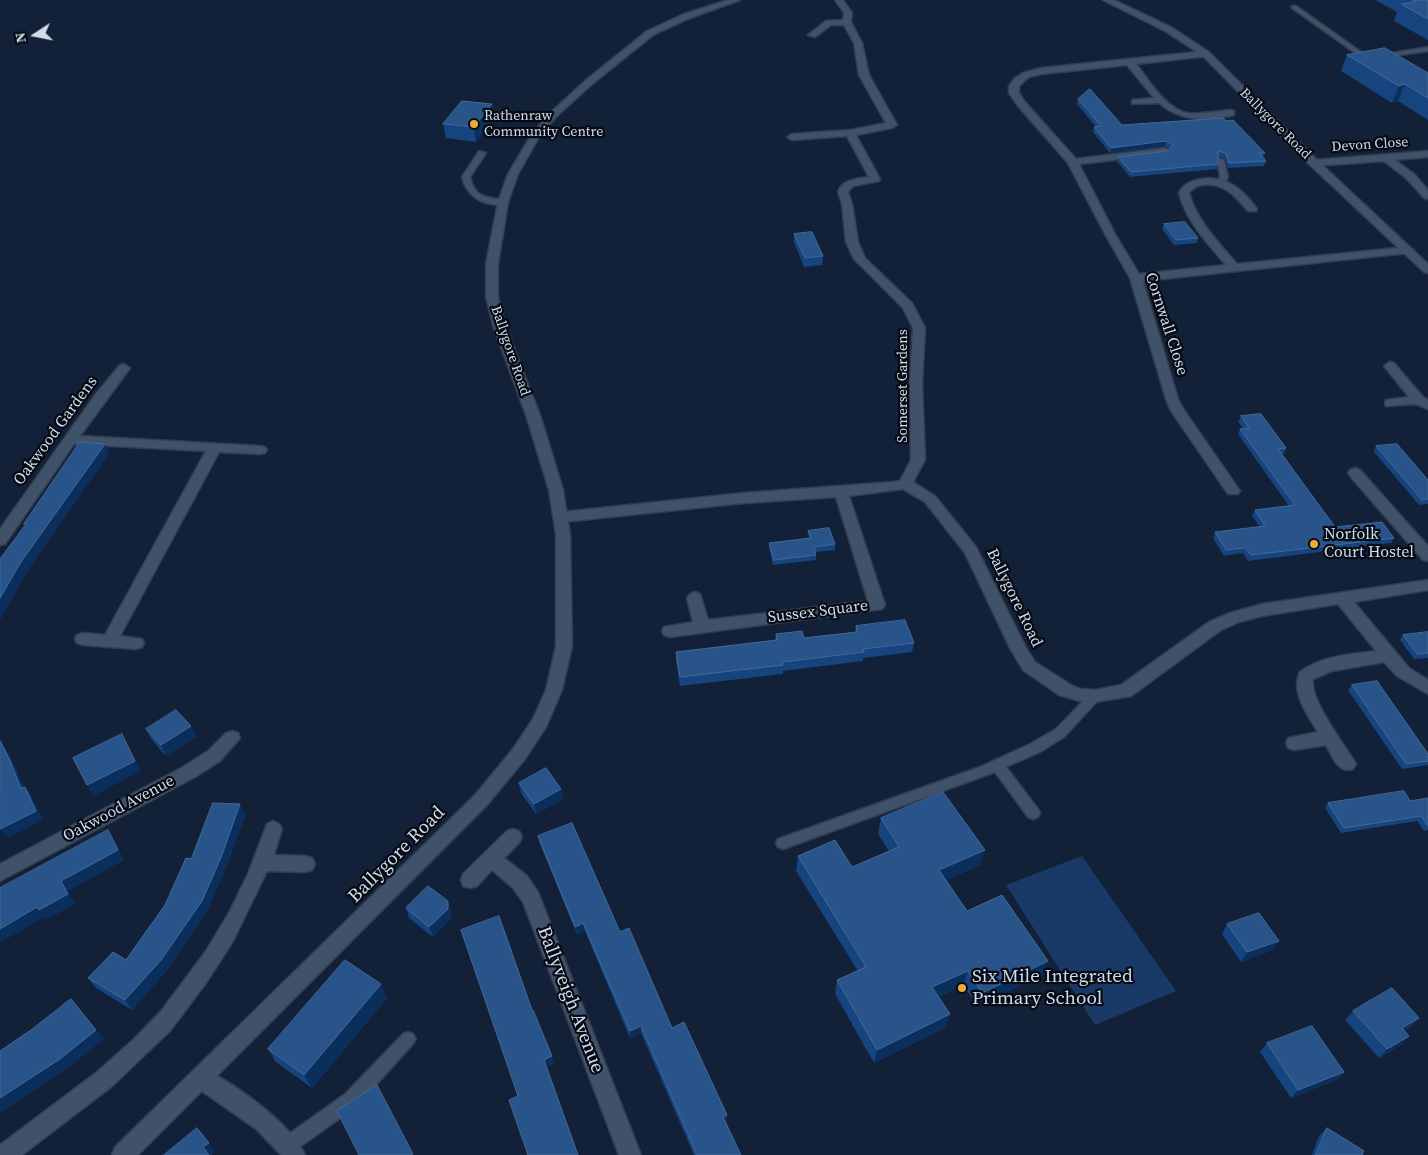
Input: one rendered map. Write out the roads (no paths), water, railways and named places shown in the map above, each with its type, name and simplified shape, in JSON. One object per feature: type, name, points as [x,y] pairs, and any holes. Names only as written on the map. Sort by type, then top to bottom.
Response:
[{"type":"street","name":"Ballygore Road","points":[[123,1155],[481,800],[531,738],[554,690],[564,646],[562,518],[548,462],[494,309],[492,264],[503,202],[521,160],[543,126],[616,58],[636,42],[659,28],[687,16],[736,0]]},
{"type":"street","points":[[792,137],[850,133],[892,125],[864,75],[858,43],[847,22],[848,12],[840,0]]},
{"type":"street","name":"Ballygore Road","points":[[1107,0],[1168,29],[1206,54],[1314,163],[1428,270]]},
{"type":"street","points":[[812,35],[830,23],[847,22]]},
{"type":"street","name":"Cornwall Close","points":[[1206,54],[1041,71],[1026,75],[1018,80],[1014,86],[1014,93],[1021,104],[1073,162],[1110,234],[1136,278],[1175,405],[1233,491]]},
{"type":"street","points":[[1129,61],[1162,100],[1176,113],[1190,116],[1230,113]]},
{"type":"street","points":[[1135,102],[1162,100]]},
{"type":"street","name":"Somerset Gardens","points":[[850,133],[875,179],[850,184],[843,190],[852,242],[860,259],[908,306],[919,328],[916,383],[918,460],[905,484]]},
{"type":"street","points":[[1073,162],[1165,152]]},
{"type":"street","name":"Devon Close","points":[[1314,163],[1428,154]]},
{"type":"street","points":[[1388,158],[1410,176],[1428,196]]},
{"type":"street","points":[[1235,268],[1209,237],[1184,197],[1186,188],[1190,185],[1208,181],[1222,182],[1237,191],[1252,209]]},
{"type":"street","points":[[1136,278],[1408,250]]},
{"type":"street","points":[[1390,366],[1423,403]]},
{"type":"street","name":"Oakwood Gardens","points":[[0,540],[100,398],[124,368]]},
{"type":"street","points":[[1392,403],[1423,403]]},
{"type":"street","points":[[71,440],[260,450]]},
{"type":"street","points":[[109,641],[215,447]]},
{"type":"street","points":[[1354,472],[1380,504],[1407,530],[1428,556]]},
{"type":"street","name":"Ballygore Road","points":[[905,484],[930,500],[971,551],[1018,648],[1030,666],[1065,690],[1080,695],[1095,696],[1125,691],[1215,626],[1235,617],[1262,610],[1428,585]]},
{"type":"street","points":[[562,518],[744,498],[841,492],[894,487],[905,484]]},
{"type":"street","name":"Sussex Square","points":[[670,631],[877,605],[841,492]]},
{"type":"street","points":[[696,598],[702,627]]},
{"type":"street","points":[[1343,599],[1403,672],[1428,688]]},
{"type":"street","points":[[83,639],[136,643]]},
{"type":"street","points":[[1348,764],[1306,694],[1304,686],[1306,676],[1318,668],[1388,656]]},
{"type":"street","name":"Oakwood Avenue","points":[[0,873],[189,772],[214,756],[232,738]]},
{"type":"street","points":[[1294,743],[1331,738]]},
{"type":"street","points":[[4,1155],[98,1085],[160,1028],[211,962],[248,896],[263,863],[273,829]]},
{"type":"street","points":[[470,880],[512,837]]},
{"type":"street","name":"Ballyveigh Avenue","points":[[490,859],[520,882],[531,898],[630,1155]]},
{"type":"street","points":[[263,863],[306,864]]},
{"type":"street","points":[[200,1078],[258,1118],[291,1150]]},
{"type":"lane","points":[[1294,7],[1368,59],[1428,49]]},
{"type":"lane","points":[[482,153],[466,177],[467,184],[472,194],[477,197],[503,202]]},
{"type":"lane","points":[[1220,160],[1224,177],[1222,182]]},
{"type":"lane","points":[[783,843],[997,765],[1035,748],[1060,733],[1095,696]]},
{"type":"lane","points":[[997,765],[1033,813]]},
{"type":"lane","points":[[291,1150],[350,1100],[408,1039]]},
{"type":"place","name":"Rathenraw Community Centre","points":[[474,124]]},
{"type":"place","name":"Norfolk Court Hostel","points":[[1314,544]]},
{"type":"place","name":"Six Mile Integrated Primary School","points":[[962,988]]}]
